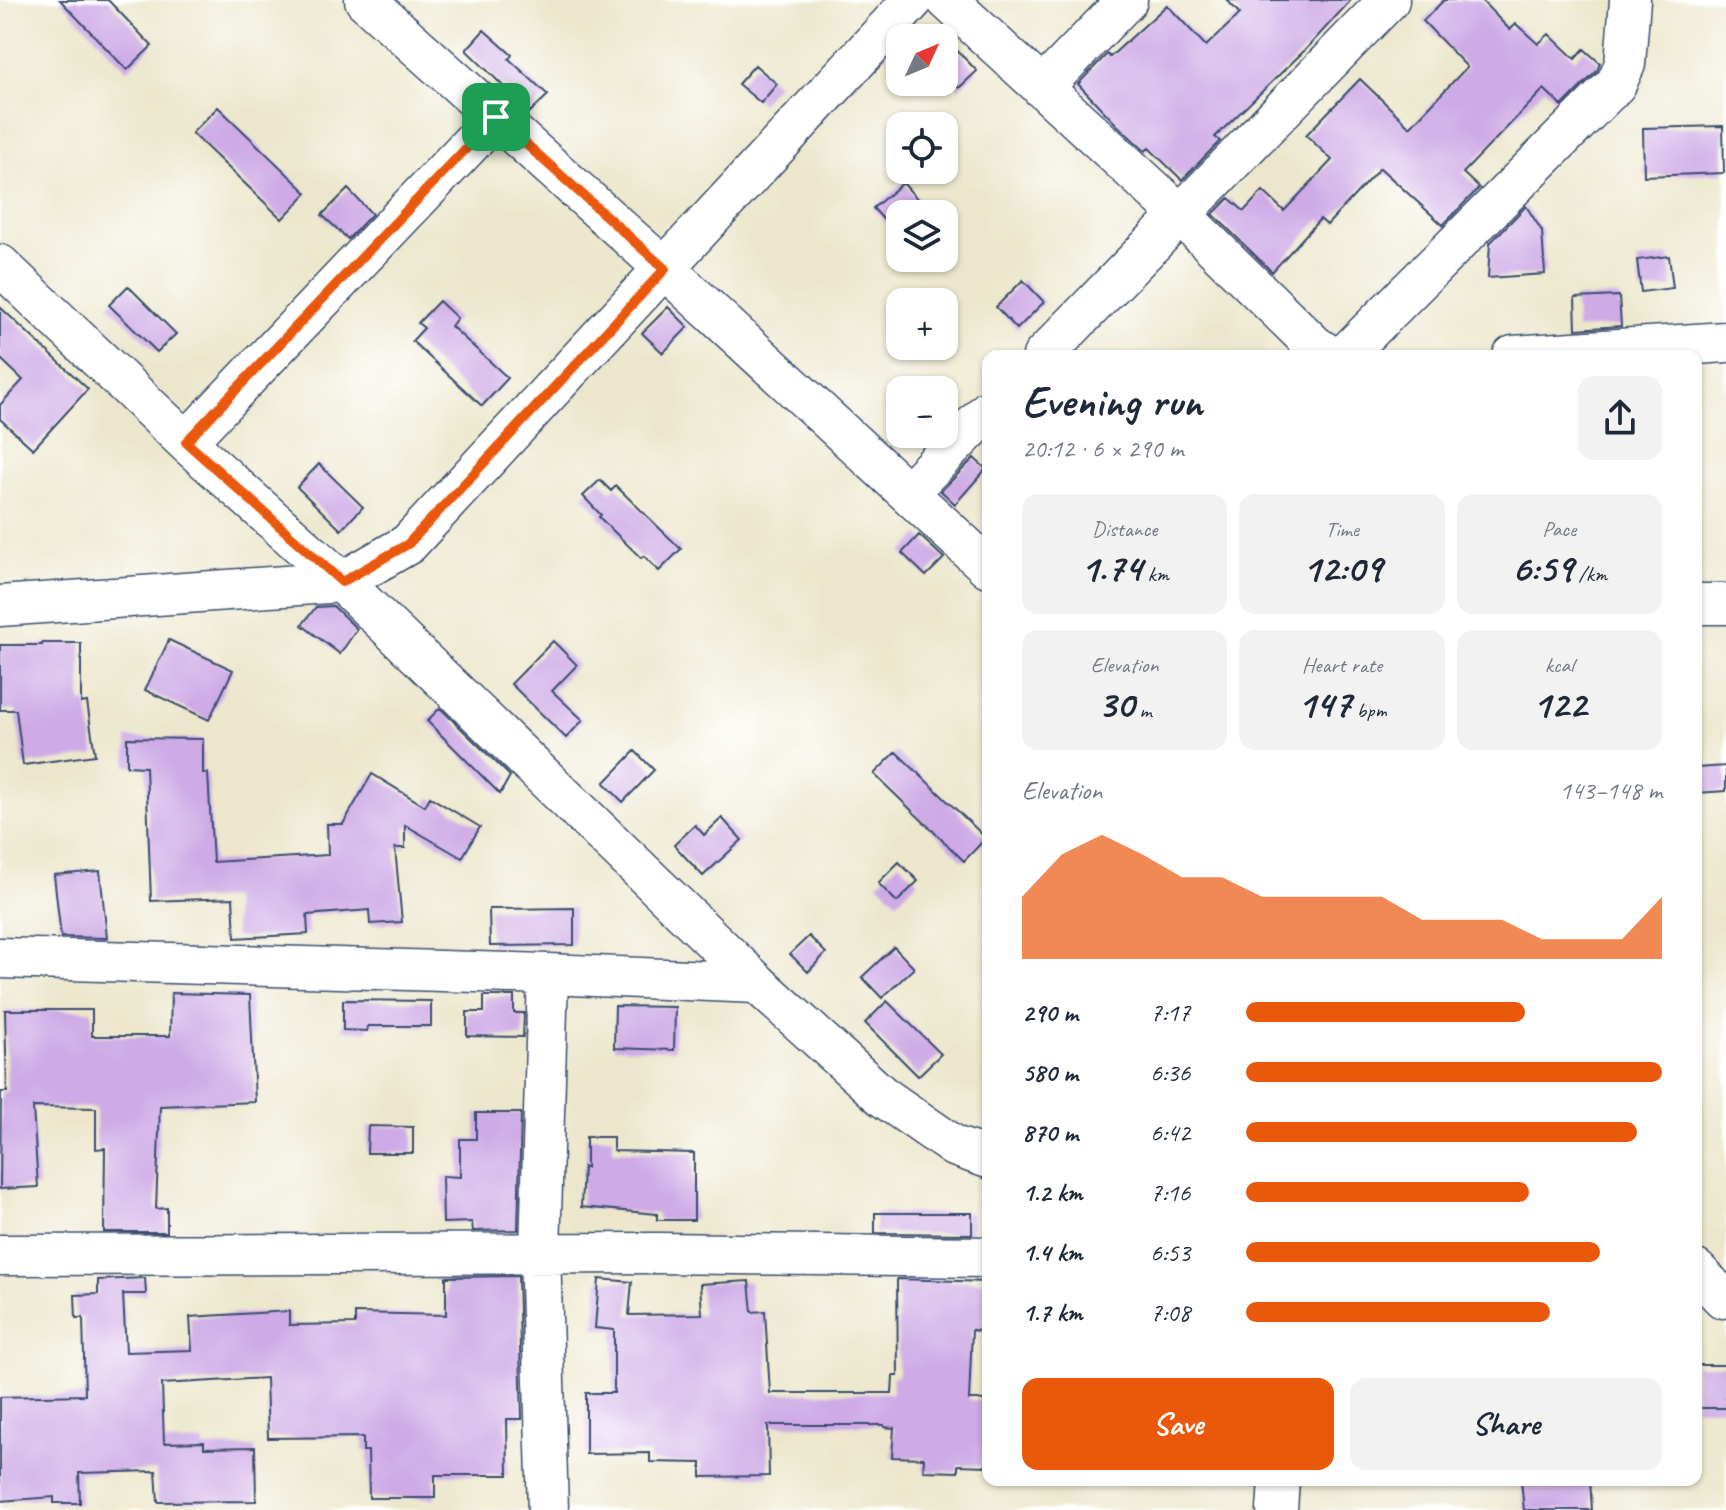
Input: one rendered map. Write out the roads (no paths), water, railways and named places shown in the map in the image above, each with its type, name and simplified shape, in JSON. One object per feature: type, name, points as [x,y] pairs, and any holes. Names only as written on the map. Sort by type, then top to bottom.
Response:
[{"type":"street","points":[[365,0],[665,269],[982,561]]},
{"type":"street","points":[[0,606],[342,582],[408,544],[913,0]]},
{"type":"street","points":[[947,0],[1182,216],[1321,350]]},
{"type":"street","points":[[1042,88],[1127,0]]},
{"type":"street","points":[[1049,350],[1389,0]]},
{"type":"street","points":[[1350,350],[1616,84],[1625,64],[1630,0]]},
{"type":"street","points":[[186,442],[496,117]]},
{"type":"street","points":[[0,265],[186,442],[342,582],[757,983],[882,1096],[954,1146],[982,1156]]},
{"type":"street","points":[[1604,350],[1726,342]]},
{"type":"street","points":[[908,492],[982,417]]},
{"type":"street","points":[[1702,604],[1726,604]]},
{"type":"street","points":[[0,958],[757,983]]},
{"type":"street","points":[[548,974],[540,1252],[548,1510]]},
{"type":"street","points":[[0,1255],[540,1252],[982,1257]]},
{"type":"street","points":[[1277,1510],[1279,1486]]}]
